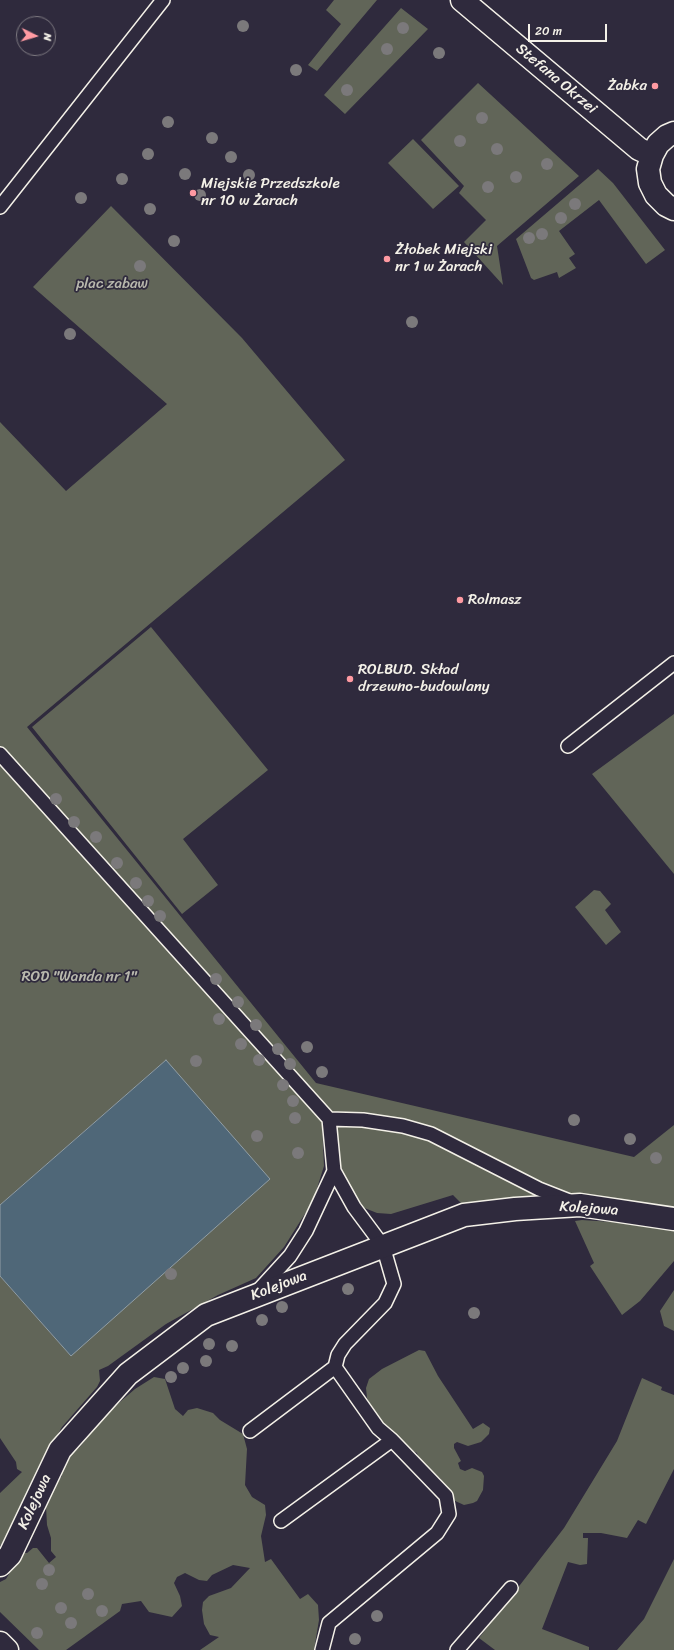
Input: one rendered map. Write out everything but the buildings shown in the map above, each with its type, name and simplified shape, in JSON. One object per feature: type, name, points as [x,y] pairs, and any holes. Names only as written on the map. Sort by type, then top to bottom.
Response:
[{"type":"street","name":"Stefana Okrzei","points":[[462,0],[639,150],[652,155]]},
{"type":"street","points":[[674,133],[667,136],[658,144],[652,155],[648,169],[650,183],[656,195],[666,205],[674,209]]},
{"type":"street","name":"Kolejowa","points":[[0,1565],[10,1555],[60,1450],[128,1374],[206,1315],[254,1295],[464,1215],[515,1209],[580,1205],[674,1219]]},
{"type":"lane","points":[[0,207],[163,0]]},
{"type":"lane","points":[[568,746],[674,663]]},
{"type":"lane","points":[[0,754],[329,1119],[334,1171],[354,1206],[383,1246],[394,1284],[385,1303],[345,1344],[338,1355],[335,1367],[250,1432]]},
{"type":"lane","points":[[329,1119],[363,1120],[403,1126],[431,1134],[539,1188],[580,1205]]},
{"type":"lane","points":[[254,1295],[290,1256],[306,1231],[334,1171]]},
{"type":"lane","points":[[322,1650],[329,1622],[437,1533],[450,1514],[446,1496],[392,1440],[378,1428],[335,1367]]},
{"type":"lane","points":[[281,1521],[392,1440]]},
{"type":"lane","points":[[457,1650],[511,1588]]},
{"type":"green space","points":[[334,0],[377,0],[317,71],[308,65],[341,24],[326,10]]},
{"type":"green space","points":[[401,8],[428,29],[345,114],[324,95]]},
{"type":"green space","points":[[478,83],[579,176],[497,246],[503,285],[464,242],[486,220],[459,193],[464,186],[421,140]]},
{"type":"green space","points":[[413,139],[459,186],[433,209],[388,163]]},
{"type":"green space","points":[[598,169],[613,183],[665,250],[646,264],[599,200],[559,231],[575,254],[569,258],[576,268],[559,278],[557,272],[534,280],[531,278],[516,239]]},
{"type":"green space","points":[[111,206],[242,338],[345,460],[27,727],[316,1083],[634,1157],[674,1125],[674,1211],[465,1207],[453,1195],[391,1214],[377,1213],[362,1207],[353,1197],[340,1172],[336,1131],[322,1122],[324,1166],[313,1201],[284,1247],[256,1278],[218,1295],[166,1324],[108,1366],[99,1370],[100,1381],[97,1387],[62,1427],[50,1447],[9,1533],[0,1546],[0,1493],[22,1472],[17,1469],[16,1462],[0,1438],[0,1276],[71,1356],[166,1060],[0,1205],[0,422],[66,491],[167,404],[33,287]]},
{"type":"green space","points":[[151,627],[268,770],[183,839],[218,885],[182,914],[32,727]]},
{"type":"green space","points":[[674,714],[674,874],[592,774]]},
{"type":"green space","points":[[594,890],[600,891],[611,904],[605,910],[621,932],[606,945],[575,907]]},
{"type":"green space","points":[[582,1220],[628,1223],[674,1230],[674,1261],[640,1301],[622,1315],[590,1266],[594,1263],[575,1221]]},
{"type":"green space","points":[[674,1290],[674,1331],[664,1326],[660,1311]]},
{"type":"green space","points":[[419,1350],[425,1351],[438,1376],[473,1429],[483,1423],[490,1428],[489,1434],[481,1442],[468,1446],[457,1442],[454,1444],[454,1448],[461,1461],[458,1463],[460,1469],[465,1471],[472,1468],[482,1472],[484,1476],[483,1490],[477,1501],[473,1503],[464,1505],[453,1500],[440,1478],[420,1464],[417,1453],[409,1449],[388,1430],[370,1406],[367,1398],[366,1388],[369,1379],[382,1369]]},
{"type":"green space","points":[[154,1377],[165,1379],[175,1409],[183,1416],[188,1410],[197,1408],[213,1413],[220,1420],[243,1434],[247,1449],[245,1485],[252,1497],[265,1505],[266,1515],[261,1536],[265,1562],[271,1559],[300,1599],[308,1594],[318,1605],[319,1620],[314,1650],[200,1650],[219,1637],[210,1635],[204,1624],[202,1610],[203,1602],[209,1596],[231,1588],[250,1568],[233,1565],[212,1575],[207,1581],[199,1580],[185,1573],[177,1577],[174,1583],[180,1596],[182,1606],[172,1617],[149,1612],[141,1601],[122,1604],[120,1611],[66,1650],[39,1650],[0,1612],[0,1582],[6,1579],[20,1552],[27,1553],[33,1548],[37,1548],[49,1563],[56,1557],[51,1551],[51,1538],[47,1525],[46,1506],[44,1500],[52,1481],[58,1481],[62,1476],[62,1471],[72,1450],[79,1448],[106,1414],[135,1389]]},
{"type":"green space","points":[[642,1378],[662,1387],[661,1390],[674,1395],[674,1469],[646,1524],[638,1520],[627,1538],[601,1533],[583,1533],[583,1538],[588,1538],[587,1564],[580,1565],[568,1562],[542,1629],[589,1647],[589,1650],[495,1650],[479,1638],[564,1528],[617,1441]]},
{"type":"green space","points":[[674,1559],[674,1650],[617,1650],[644,1619]]},
{"type":"water","points":[[166,1060],[270,1179],[71,1356],[0,1276],[0,1205]]},
{"type":"place","name":"Żabka","points":[[655,86]]},
{"type":"place","name":"Miejskie Przedszkole nr 10 w Żarach","points":[[193,193]]},
{"type":"place","name":"Żłobek Miejski nr 1 w Żarach","points":[[387,259]]},
{"type":"place","name":"Rolmasz","points":[[460,600]]},
{"type":"place","name":"ROLBUD. Skład drzewno-budowlany","points":[[350,679]]},
{"type":"park label","name":"plac zabaw","points":[[112,284]]},
{"type":"park label","name":"ROD \"Wanda nr 1\"","points":[[79,977]]}]
